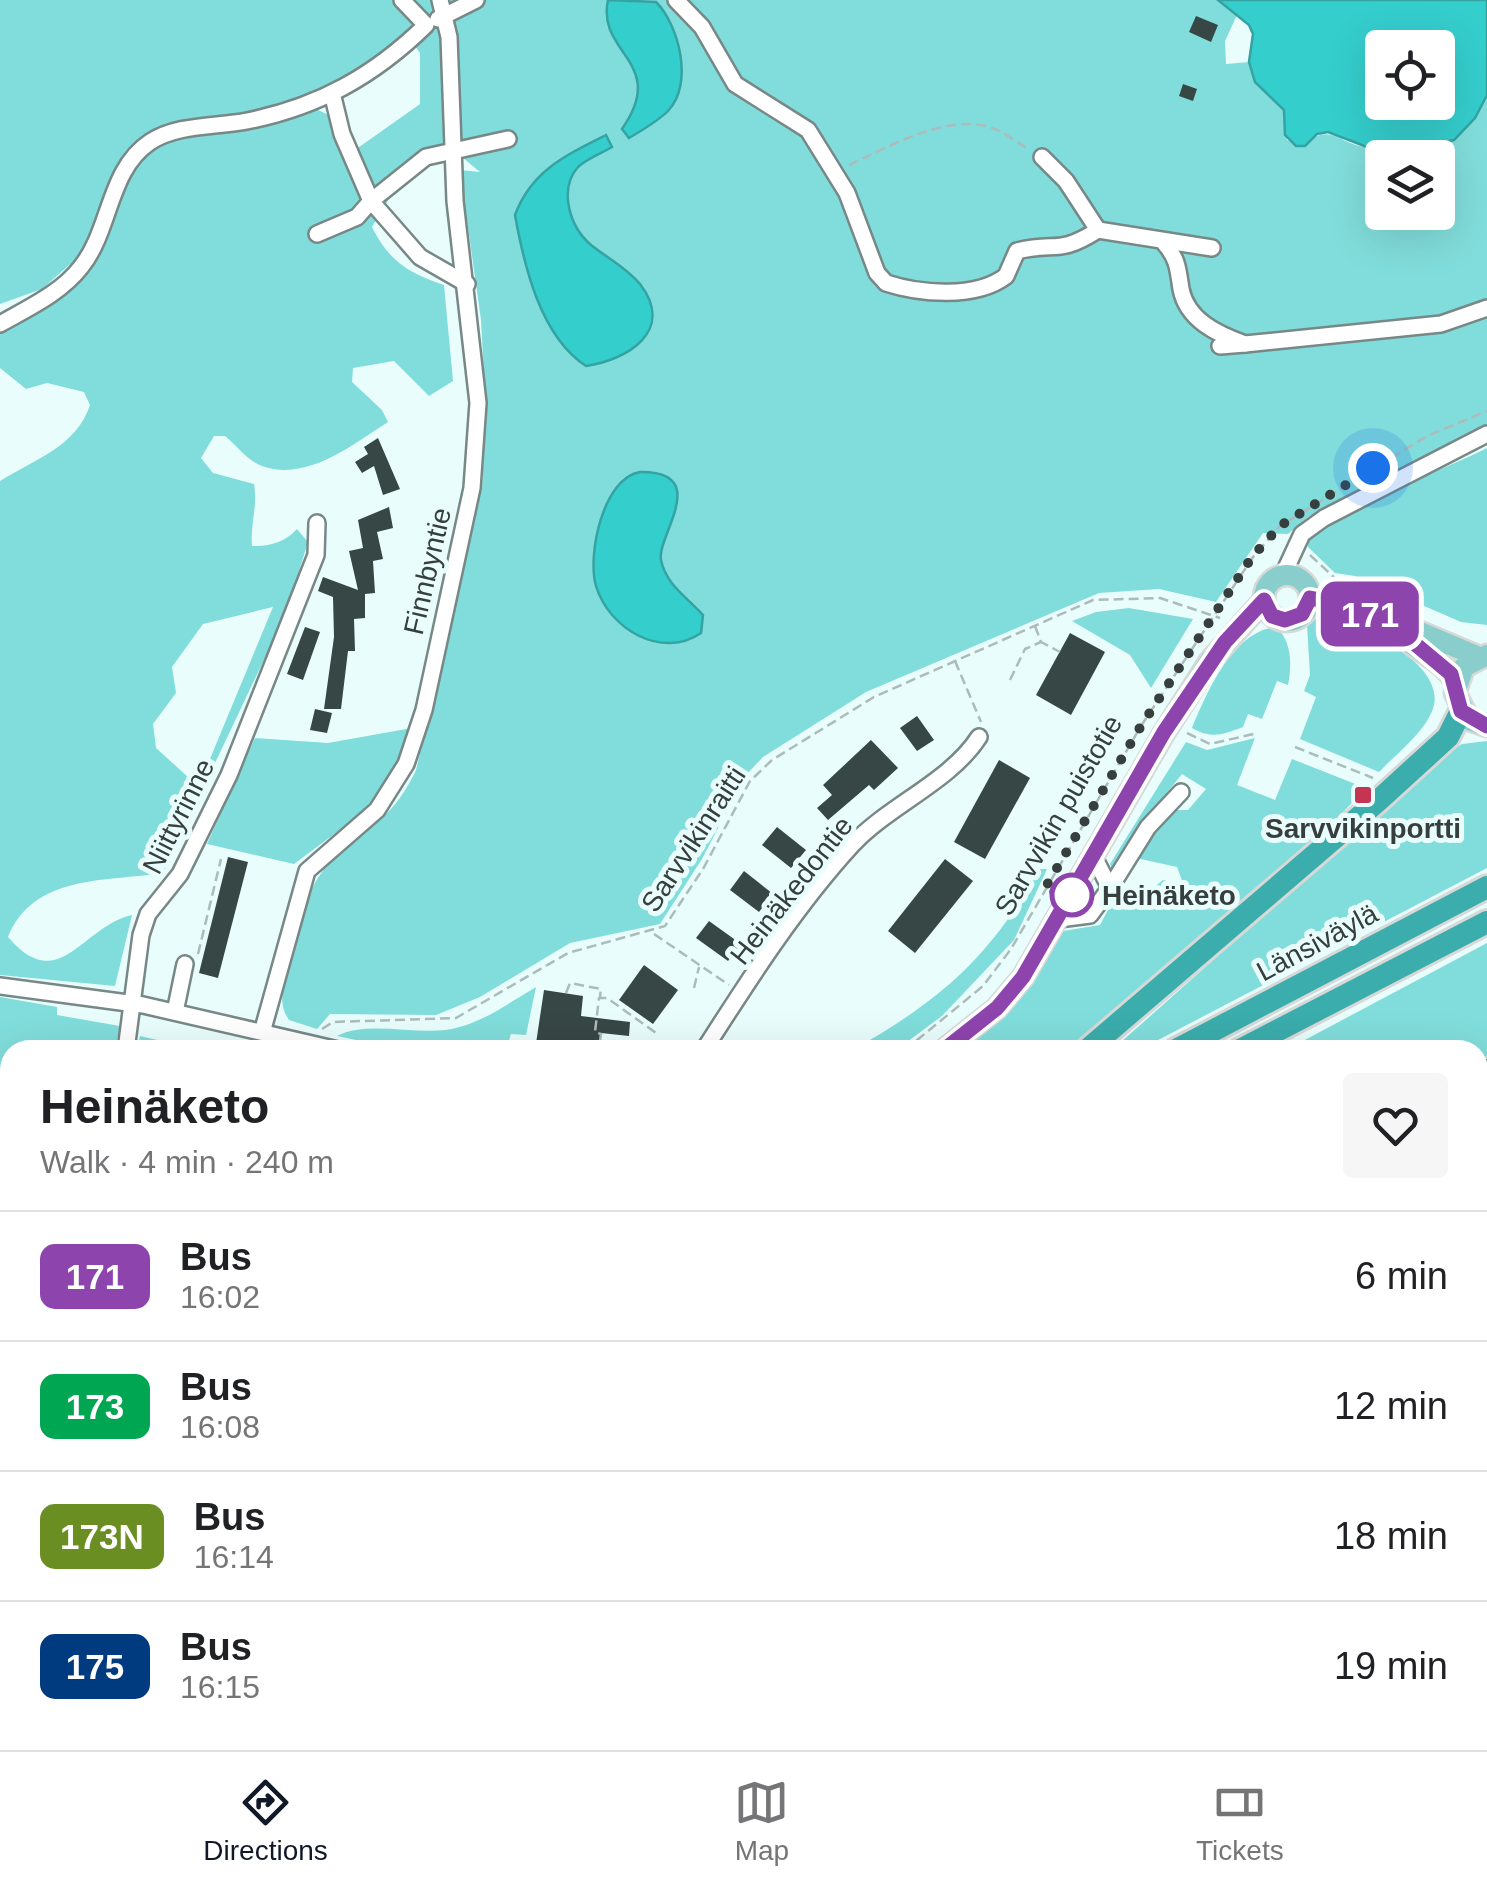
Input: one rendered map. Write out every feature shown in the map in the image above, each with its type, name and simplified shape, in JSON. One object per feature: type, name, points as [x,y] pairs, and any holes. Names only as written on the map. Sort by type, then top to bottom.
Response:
[{"type":"highway","points":[[1099,1040],[1379,800],[1448,737],[1461,711]]},
{"type":"highway","name":"Länsiväylä","points":[[1195,1040],[1487,887]]},
{"type":"highway","points":[[1259,1040],[1487,922]]},
{"type":"main road","points":[[1283,576],[1304,583],[1310,598],[1306,610],[1292,620],[1272,616],[1264,600],[1270,584],[1283,576]]},
{"type":"main road","points":[[1310,598],[1357,608],[1396,628],[1446,668],[1456,684],[1461,711],[1487,726]]},
{"type":"main road","name":"Sarvvikin puistotie","points":[[957,1040],[997,1008],[1023,977],[1210,661],[1264,600]]},
{"type":"main road","points":[[1396,628],[1415,630],[1483,656]]},
{"type":"main road","points":[[1456,684],[1464,667],[1483,656]]},
{"type":"street","points":[[402,0],[426,26]]},
{"type":"street","points":[[0,324],[58,290],[82,266],[122,174],[152,140],[177,131],[251,120],[332,97],[402,49],[444,5],[476,0]]},
{"type":"street","points":[[676,0],[702,27],[735,84],[808,130],[835,171],[878,273],[886,283],[954,291],[996,284],[1006,276],[1017,251],[1061,249],[1098,230],[1120,230],[1166,244],[1212,248]]},
{"type":"street","name":"Finnbyntie","points":[[263,1029],[307,871],[390,795],[406,764],[424,710],[472,488],[478,438],[467,284],[451,152],[452,83],[444,5]]},
{"type":"street","points":[[332,97],[342,134],[371,201],[420,257],[467,284]]},
{"type":"street","points":[[317,234],[357,218],[371,201],[426,157],[508,139]]},
{"type":"street","points":[[1042,157],[1066,181],[1098,230]]},
{"type":"street","points":[[1166,244],[1176,256],[1184,302],[1198,319],[1245,344]]},
{"type":"street","points":[[1220,346],[1441,324],[1487,308]]},
{"type":"street","points":[[1283,576],[1302,534],[1324,518],[1487,434]]},
{"type":"street","name":"Niittyrinne","points":[[127,1040],[148,914],[180,874],[229,775],[316,555],[317,523]]},
{"type":"street","name":"Heinäkedontie","points":[[711,1040],[853,844],[894,807],[967,756],[979,736]]},
{"type":"street","points":[[1059,919],[1090,915],[1148,827],[1181,792]]},
{"type":"street","points":[[1094,857],[1110,888]]},
{"type":"street","points":[[175,1012],[185,964]]},
{"type":"street","points":[[0,986],[175,1012],[299,1040]]},
{"type":"path","points":[[835,171],[901,142],[966,123],[990,126],[1042,157]]},
{"type":"path","name":"Sarvvikin puistotie","points":[[917,1040],[983,986],[1011,948],[1141,726],[1270,538],[1318,501],[1427,436],[1487,411]]},
{"type":"path","points":[[1311,556],[1338,581],[1425,616]]},
{"type":"path","name":"Sarvvikinraitti","points":[[319,1040],[322,1028],[333,1022],[456,1018],[568,953],[666,926],[703,869],[750,780],[772,760],[874,697],[1093,600],[1160,598],[1217,615]]},
{"type":"path","points":[[1035,624],[1042,642],[1060,652]]},
{"type":"path","points":[[1010,680],[1025,649],[1042,642]]},
{"type":"path","points":[[954,660],[981,718],[979,736]]},
{"type":"path","points":[[1186,733],[1210,744],[1258,733]]},
{"type":"path","points":[[1295,747],[1378,780]]},
{"type":"path","points":[[185,964],[195,966],[222,858]]},
{"type":"path","points":[[652,932],[698,967],[736,989]]},
{"type":"path","points":[[694,988],[698,967]]},
{"type":"path","points":[[566,993],[570,983],[601,988],[595,1032],[601,1034],[600,1040]]},
{"type":"path","points":[[599,998],[607,998],[658,1036]]},
{"type":"shaded area","points":[[0,0],[1218,0],[1237,15],[1225,41],[1226,64],[1249,62],[1255,82],[1284,111],[1287,140],[1305,146],[1313,138],[1328,134],[1365,147],[1365,230],[1455,230],[1455,140],[1401,140],[1475,118],[1487,95],[1487,427],[1308,517],[1288,534],[1263,533],[1216,602],[1159,589],[1099,593],[866,692],[763,757],[745,776],[702,859],[660,924],[570,943],[480,997],[436,1015],[330,1014],[317,1029],[289,1020],[282,998],[310,892],[334,858],[394,805],[416,770],[482,487],[486,413],[481,320],[460,170],[480,172],[451,148],[399,182],[372,227],[385,249],[401,264],[444,285],[453,381],[429,396],[394,361],[353,368],[352,382],[382,410],[388,422],[328,459],[296,469],[279,470],[257,464],[225,436],[214,436],[201,458],[213,473],[254,484],[252,546],[276,543],[297,529],[308,542],[286,613],[163,873],[95,881],[53,891],[20,917],[8,937],[26,954],[42,960],[56,959],[132,915],[115,986],[0,975],[0,481],[65,442],[90,405],[84,392],[47,383],[26,389],[0,368],[0,331],[80,281],[94,262],[125,182],[139,162],[163,143],[316,109],[333,117],[345,157],[420,104],[420,53],[407,35],[330,91],[149,136],[127,151],[114,171],[90,242],[42,289],[0,304]],"holes":[[[273,607],[178,836],[172,818],[188,777],[156,748],[153,724],[176,693],[172,667],[203,624]]]},
{"type":"shaded area","points":[[608,0],[656,2],[671,25],[680,55],[682,71],[676,100],[664,115],[629,138],[622,129],[638,88],[635,73],[612,34],[607,18]]},
{"type":"shaded area","points":[[1218,0],[1487,0],[1487,95],[1475,118],[1454,140],[1365,140],[1365,146],[1328,132],[1317,134],[1305,146],[1296,146],[1285,135],[1284,110],[1255,82],[1249,62],[1253,34],[1249,25]]},
{"type":"shaded area","points":[[606,135],[612,147],[581,164],[572,176],[569,208],[577,228],[591,245],[640,284],[653,316],[650,329],[631,350],[586,366],[570,353],[546,318],[529,277],[515,215],[540,176]]},
{"type":"shaded area","points":[[1487,448],[1487,625],[1461,622],[1355,576],[1335,573],[1308,547],[1308,540],[1348,511]]},
{"type":"shaded area","points":[[640,472],[662,475],[673,482],[677,493],[661,560],[673,584],[703,615],[701,633],[686,640],[670,643],[639,636],[612,615],[596,586],[596,538],[607,503],[627,477]]},
{"type":"shaded area","points":[[1129,608],[1193,619],[1151,688],[1130,655],[1072,621],[1096,612]]},
{"type":"shaded area","points":[[1318,617],[1352,625],[1393,645],[1425,673],[1433,689],[1431,714],[1411,741],[1379,772],[1300,739],[1316,697],[1304,691],[1310,675],[1307,625]]},
{"type":"shaded area","points":[[1276,627],[1288,646],[1288,685],[1277,681],[1262,719],[1248,714],[1243,727],[1217,735],[1192,728],[1234,652],[1260,631]]},
{"type":"shaded area","points":[[412,728],[387,785],[357,817],[294,864],[207,844],[255,738],[328,743]]},
{"type":"shaded area","points":[[1255,738],[1237,785],[1275,800],[1292,759],[1358,785],[1351,794],[1352,803],[1303,852],[1088,1040],[971,1040],[1034,976],[1063,931],[1100,925],[1123,881],[1120,907],[1125,910],[1163,880],[1184,886],[1177,867],[1136,858],[1171,810],[1188,810],[1206,789],[1182,774],[1141,825],[1117,868],[1112,870],[1110,864],[1186,742],[1207,750]]},
{"type":"shaded area","points":[[1487,741],[1487,868],[1158,1040],[1123,1040],[1444,755],[1462,744]]},
{"type":"shaded area","points":[[1036,869],[1047,869],[1014,940],[942,1016],[910,1040],[870,1040],[942,991],[978,956],[1013,912],[1011,898]]},
{"type":"shaded area","points":[[1487,943],[1487,1040],[1305,1040]]},
{"type":"shaded area","points":[[536,987],[526,1035],[511,1034],[509,1040],[356,1040],[337,1036],[361,1029],[445,1030],[492,1013]]},
{"type":"shaded area","points":[[0,997],[57,1007],[57,1015],[120,1026],[117,1040],[0,1040]]},
{"type":"building","points":[[1196,16],[1218,25],[1211,42],[1189,32]]},
{"type":"building","points":[[1183,84],[1197,89],[1193,101],[1179,96]]},
{"type":"building","points":[[378,438],[400,489],[383,495],[374,466],[362,473],[355,462],[368,454],[364,447]]},
{"type":"building","points":[[389,507],[393,528],[377,532],[383,559],[373,561],[375,593],[365,594],[365,618],[354,619],[355,651],[348,651],[341,709],[324,709],[334,637],[333,597],[318,591],[323,577],[358,590],[349,551],[363,548],[358,520]]},
{"type":"building","points":[[305,627],[320,632],[303,680],[287,674]]},
{"type":"building","points":[[1070,633],[1105,652],[1071,715],[1036,695]]},
{"type":"building","points":[[315,709],[332,713],[327,733],[310,730]]},
{"type":"building","points":[[917,716],[934,740],[917,751],[900,728]]},
{"type":"building","points":[[871,740],[898,768],[874,790],[869,785],[828,820],[817,808],[832,795],[823,785]]},
{"type":"building","points":[[999,760],[1030,778],[985,859],[954,842]]},
{"type":"building","points":[[777,827],[806,850],[791,868],[762,845]]},
{"type":"building","points":[[228,857],[248,862],[218,978],[199,973]]},
{"type":"building","points":[[945,859],[973,881],[915,953],[888,931]]},
{"type":"building","points":[[744,871],[773,894],[759,912],[730,890]]},
{"type":"building","points":[[709,921],[741,944],[728,961],[696,938]]},
{"type":"building","points":[[644,965],[678,990],[653,1024],[619,1000]]},
{"type":"building","points":[[544,990],[583,996],[581,1016],[630,1022],[629,1036],[601,1033],[600,1040],[536,1040]]},
{"type":"bus line","name":"171","points":[[959,1040],[997,1008],[1023,977],[1164,732],[1210,661],[1243,619],[1264,600],[1268,611],[1278,619],[1298,618],[1310,598],[1357,608],[1396,628],[1407,641],[1446,668],[1456,684],[1461,711],[1469,720],[1487,726]]},
{"type":"place","name":"Sarvvikinportti","points":[[1363,795]]},
{"type":"place","name":"Heinäketo","points":[[1072,895]]},
{"type":"route","points":[[1072,895],[1044,890],[1141,726],[1252,557],[1280,526],[1373,468]]}]
